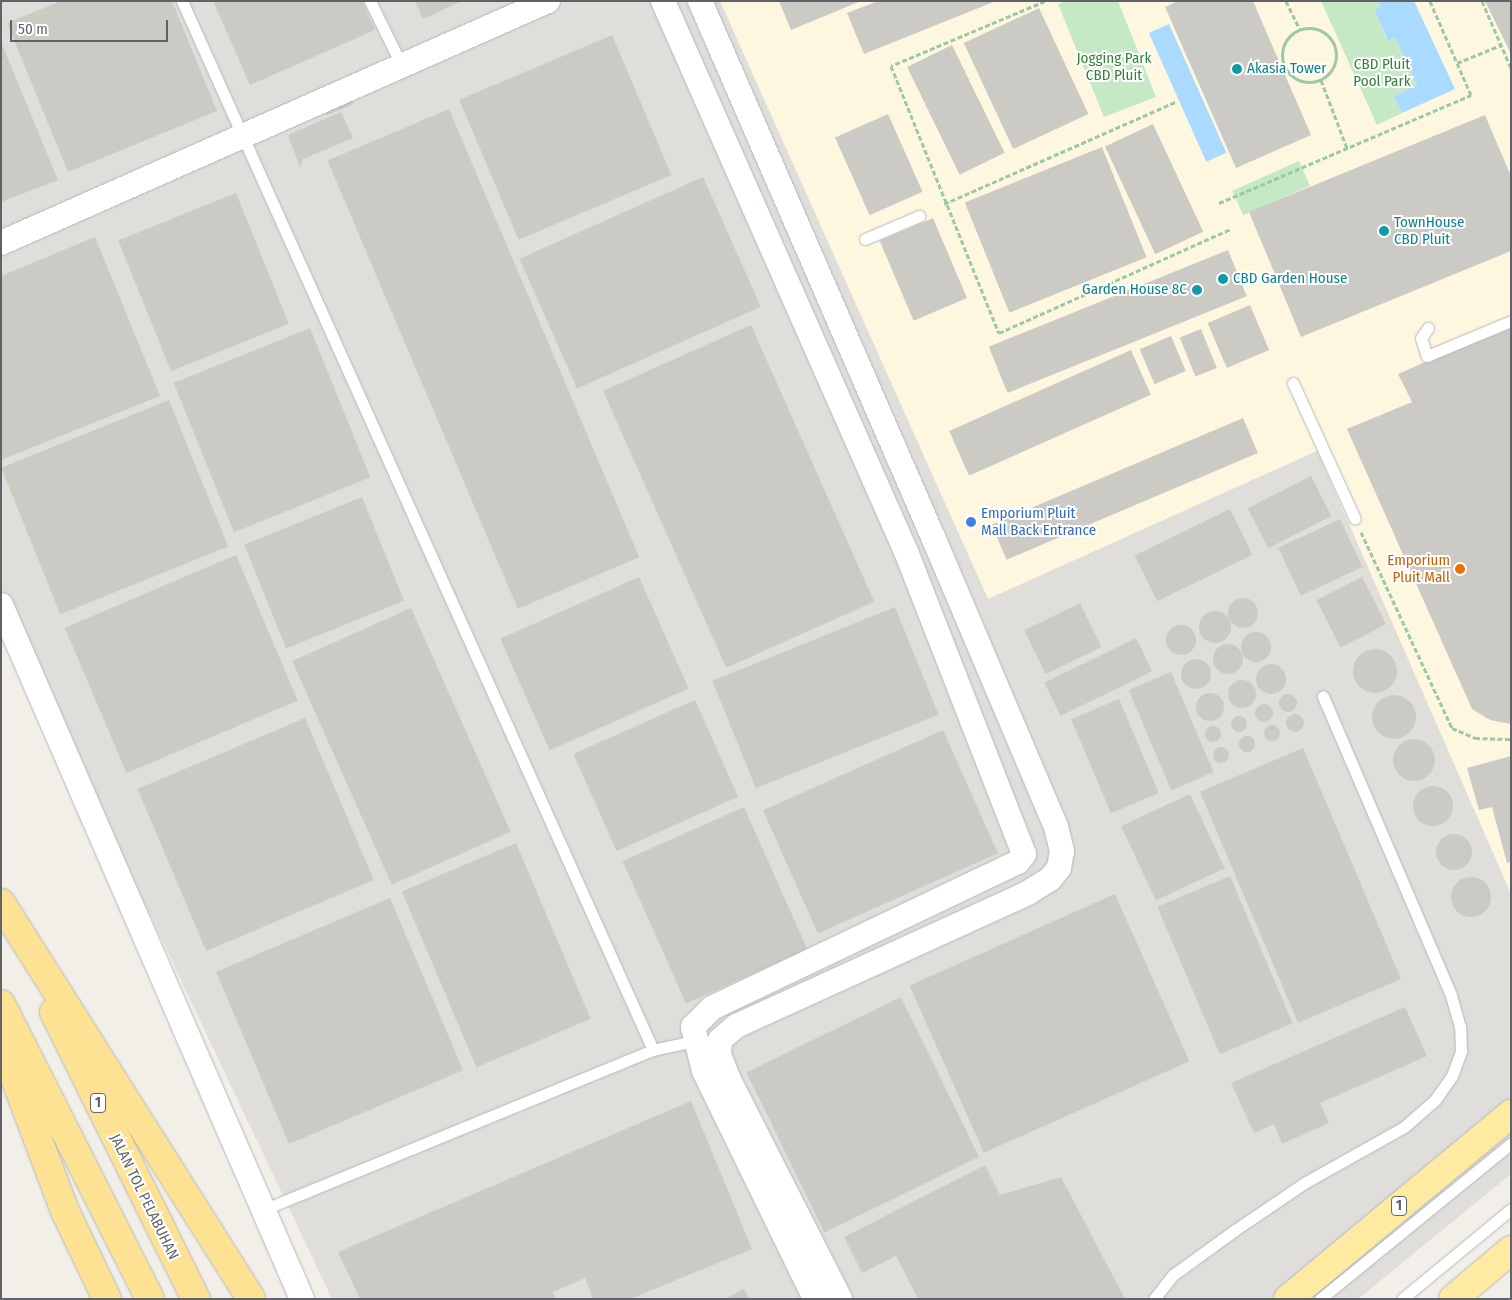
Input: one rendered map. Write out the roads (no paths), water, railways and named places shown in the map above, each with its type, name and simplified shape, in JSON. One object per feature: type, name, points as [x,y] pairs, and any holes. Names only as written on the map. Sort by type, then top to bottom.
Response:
[{"type":"highway","points":[[1,904],[222,1248],[251,1299]]},
{"type":"highway","name":"JALAN TOL PELABUHAN","points":[[1,904],[196,1299]]},
{"type":"highway","points":[[1,1004],[150,1299]]},
{"type":"highway","points":[[1,1041],[65,1211],[106,1299]]},
{"type":"highway","name":"1","points":[[1288,1299],[1511,1114]]},
{"type":"highway","points":[[1452,1299],[1511,1250]]},
{"type":"street","points":[[1,242],[401,64],[548,1]]},
{"type":"street","points":[[663,1],[907,554],[1024,854]]},
{"type":"street","points":[[700,1],[933,537],[1052,818],[1062,851],[1059,868],[1050,879],[1028,893],[736,1026],[719,1044],[729,1080],[840,1299]]},
{"type":"street","points":[[1,605],[260,1211],[302,1299]]},
{"type":"street","points":[[815,1299],[704,1071],[693,1038],[697,1021],[712,1008],[1018,862],[1024,854],[1062,851]]},
{"type":"lane","points":[[182,1],[653,1050]]},
{"type":"lane","points":[[370,1],[401,64]]},
{"type":"lane","points":[[865,239],[919,216]]},
{"type":"lane","points":[[1428,328],[1421,338],[1427,356],[1511,321]]},
{"type":"lane","points":[[1293,383],[1355,519]]},
{"type":"lane","points":[[1154,1299],[1173,1275],[1234,1230],[1306,1182],[1404,1127],[1434,1100],[1452,1076],[1461,1051],[1460,1027],[1451,996],[1323,696]]},
{"type":"lane","points":[[260,1211],[653,1050],[693,1038],[719,1044]]},
{"type":"lane","points":[[1320,1299],[1511,1143]]},
{"type":"lane","points":[[1402,1299],[1511,1209]]},
{"type":"water","points":[[1379,1],[1414,1],[1455,89],[1402,113],[1394,96],[1417,85],[1395,37],[1388,41],[1374,10],[1381,6]]},
{"type":"water","points":[[1169,24],[1226,153],[1206,162],[1149,33]]},
{"type":"place","name":"Akasia Tower","points":[[1237,69]]},
{"type":"place","name":"TownHouse CBD Pluit","points":[[1384,231]]},
{"type":"place","name":"CBD Garden House","points":[[1223,279]]},
{"type":"place","name":"Garden House 8C","points":[[1197,290]]},
{"type":"place","name":"Emporium Pluit Mall Back Entrance","points":[[971,522]]},
{"type":"place","name":"Emporium Pluit Mall","points":[[1460,569]]},
{"type":"park label","name":"Jogging Park CBD Pluit","points":[[1114,66]]},
{"type":"park label","name":"CBD Pluit Pool Park","points":[[1382,72]]}]
